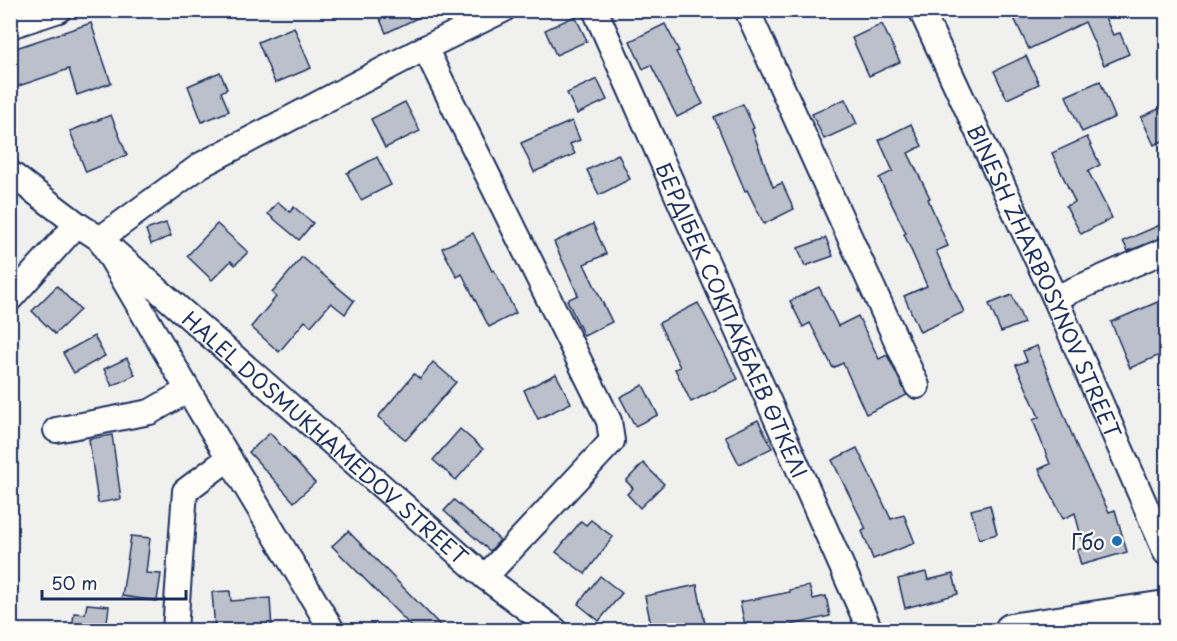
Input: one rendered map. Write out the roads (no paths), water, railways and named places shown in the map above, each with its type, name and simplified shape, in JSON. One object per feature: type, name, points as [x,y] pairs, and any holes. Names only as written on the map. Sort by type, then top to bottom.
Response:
[{"type":"main road","points":[[1011,630],[1167,607]]},
{"type":"street","points":[[10,26],[59,10]]},
{"type":"street","points":[[100,239],[201,165],[425,48],[503,10]]},
{"type":"street","name":"БЕРДІБЕК СОҚПАҚБАЕВ ӨТКЕЛІ","points":[[595,10],[870,630]]},
{"type":"street","points":[[747,10],[917,386]]},
{"type":"street","name":"BINESH ZHARBOSYNOV STREET","points":[[921,10],[1054,298],[1167,553]]},
{"type":"street","points":[[425,48],[609,421],[612,441],[485,577]]},
{"type":"street","name":"HALEL DOSMUKHAMEDOV STREET","points":[[10,172],[76,224],[100,239],[485,577],[555,630]]},
{"type":"street","points":[[10,299],[76,224]]},
{"type":"street","name":"HALEL DOSMUKHAMEDOV STREET","points":[[100,239],[332,630]]},
{"type":"street","points":[[1054,298],[1167,249]]},
{"type":"street","points":[[56,430],[150,412],[188,390]]},
{"type":"street","points":[[175,630],[185,491],[229,458]]},
{"type":"place","name":"Гбо","points":[[1117,541]]}]
